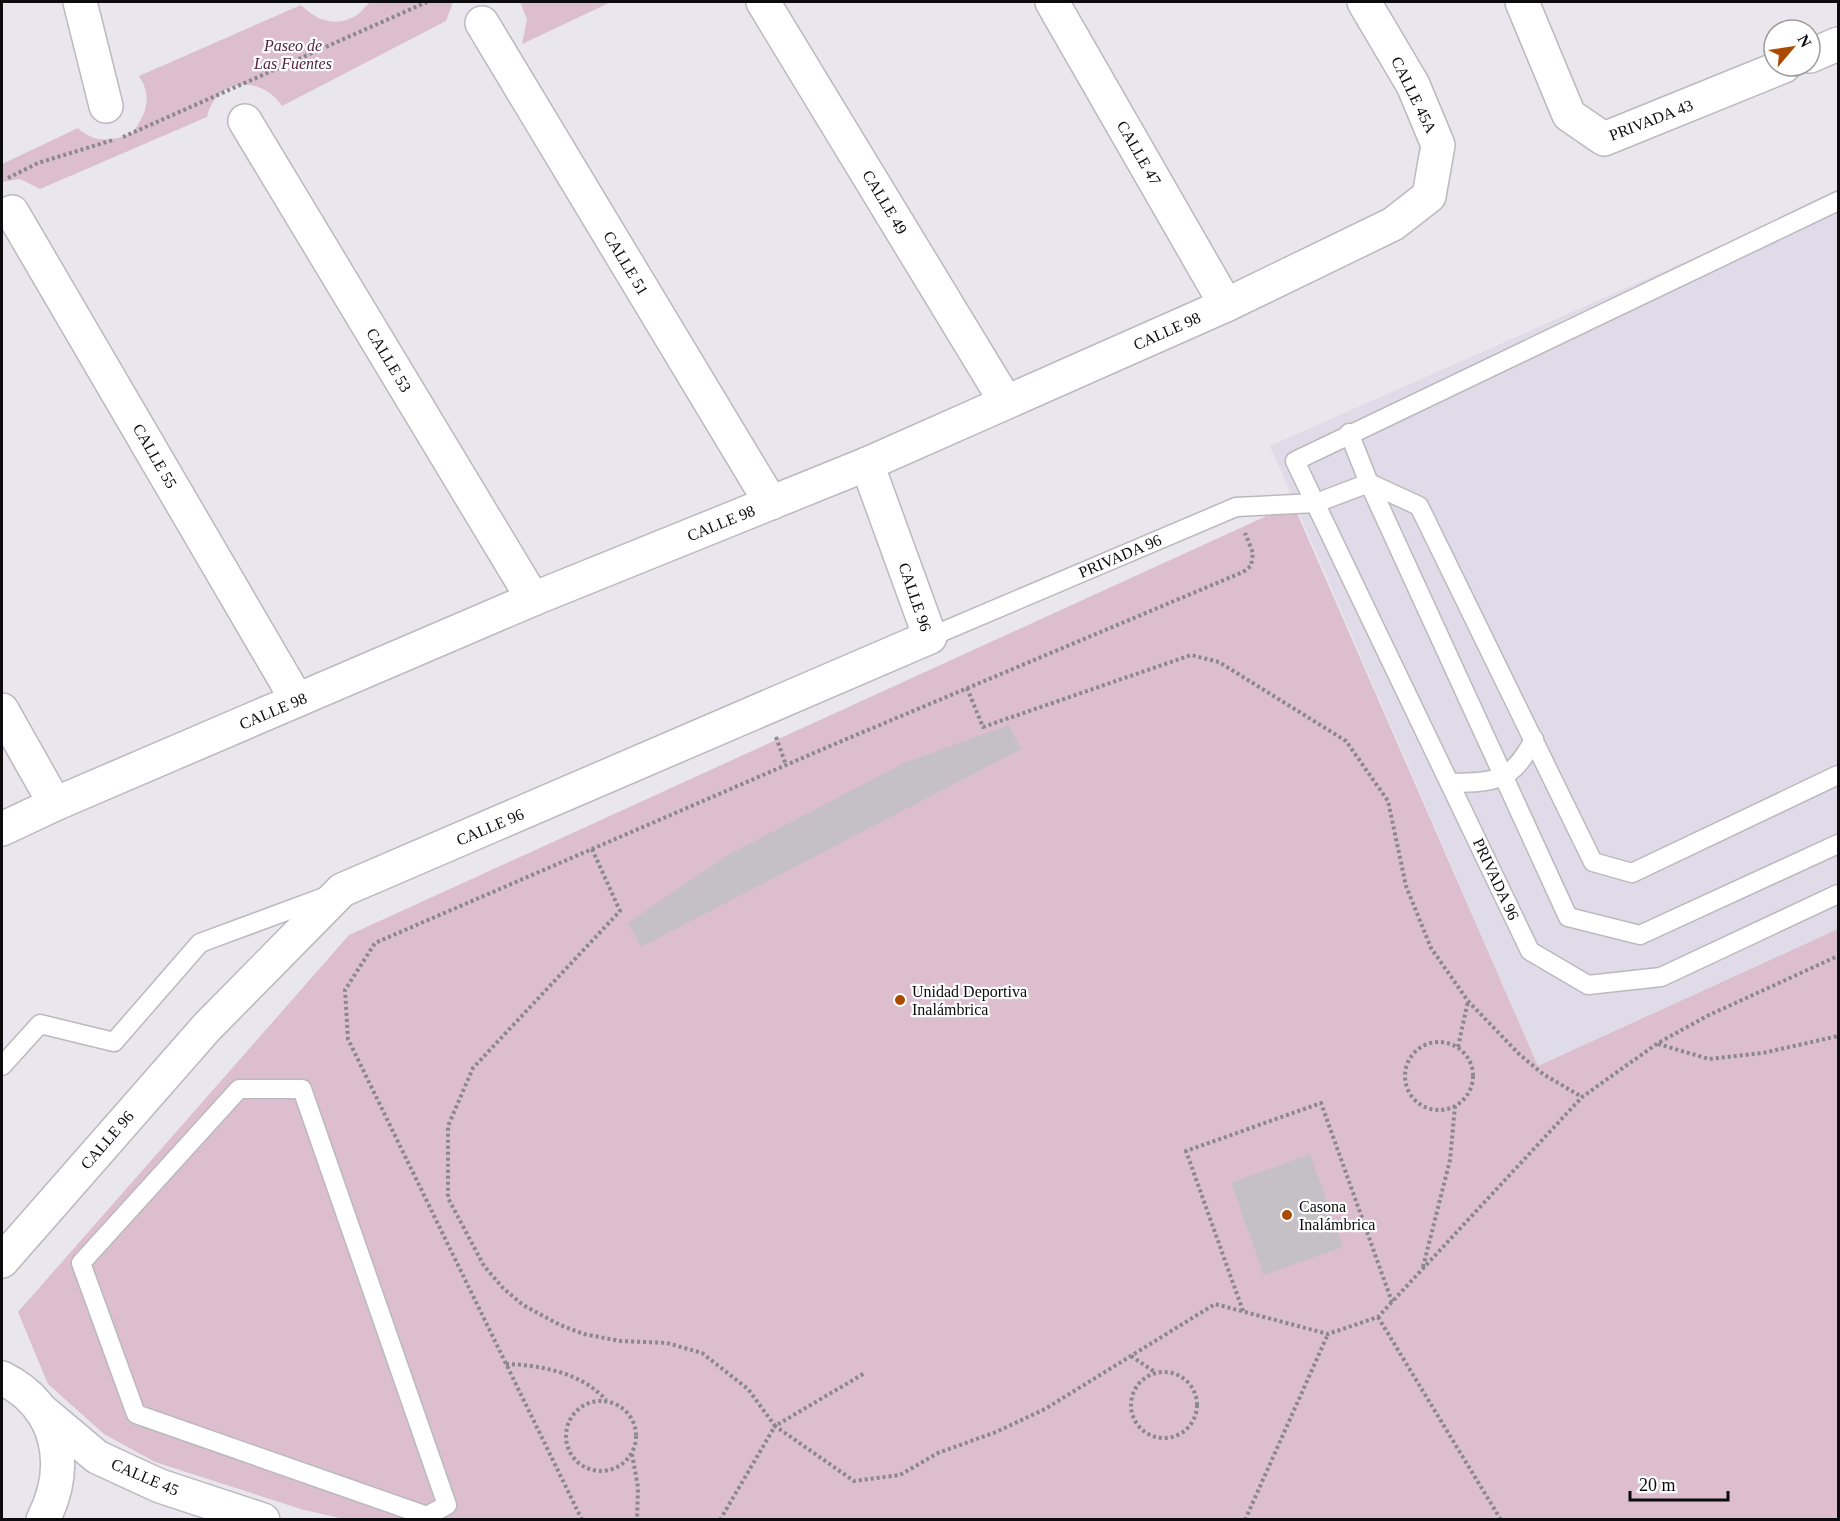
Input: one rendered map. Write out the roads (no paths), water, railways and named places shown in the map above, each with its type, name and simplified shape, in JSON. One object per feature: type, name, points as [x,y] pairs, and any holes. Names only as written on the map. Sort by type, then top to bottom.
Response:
[{"type":"street","points":[[80,2],[106,105]]},
{"type":"street","name":"CALLE 49","points":[[763,2],[1006,402]]},
{"type":"street","name":"CALLE 47","points":[[1052,2],[1227,304]]},
{"type":"street","name":"CALLE 45A","points":[[1364,2],[1413,85],[1438,145],[1429,196]]},
{"type":"street","name":"PRIVADA 43","points":[[1522,2],[1569,115],[1604,140],[1762,75]]},
{"type":"street","name":"CALLE 51","points":[[482,23],[771,503]]},
{"type":"street","points":[[1822,51],[1839,44]]},
{"type":"street","name":"CALLE 53","points":[[245,120],[533,599]]},
{"type":"street","name":"CALLE 98","points":[[2,830],[55,804],[533,599],[867,464],[1227,304],[1393,224],[1429,196]]},
{"type":"street","name":"CALLE 55","points":[[12,212],[297,700]]},
{"type":"street","name":"CALLE 96","points":[[4,1252],[207,1027],[342,891],[930,638],[867,464]]},
{"type":"street","points":[[2,710],[55,804]]},
{"type":"street","name":"CALLE 45","points":[[2,1378],[16,1386],[97,1457],[160,1486],[263,1520]]},
{"type":"street","points":[[40,1409],[54,1437],[59,1467],[54,1498],[43,1520]]},
{"type":"lane","points":[[1839,201],[1349,434],[1369,483],[1568,916],[1640,935],[1839,844]]},
{"type":"lane","name":"PRIVADA 96","points":[[1349,434],[1295,461],[1530,951],[1588,985],[1661,977],[1839,894]]},
{"type":"lane","points":[[1316,503],[1369,483],[1419,506],[1593,862],[1632,873],[1839,775]]},
{"type":"lane","name":"PRIVADA 96","points":[[930,638],[1236,507],[1316,503]]},
{"type":"lane","points":[[1450,783],[1481,782],[1504,777],[1522,762],[1534,739]]},
{"type":"lane","points":[[2,1066],[40,1024],[114,1042],[200,943],[342,891]]},
{"type":"lane","points":[[239,1089],[302,1089],[447,1505],[427,1518],[136,1414],[81,1263],[239,1089]]},
{"type":"place","name":"Unidad Deportiva Inalámbrica","points":[[900,1000]]},
{"type":"place","name":"Casona Inalámbrica","points":[[1287,1215]]},
{"type":"park label","name":"Paseo de Las Fuentes","points":[[293,54]]}]
